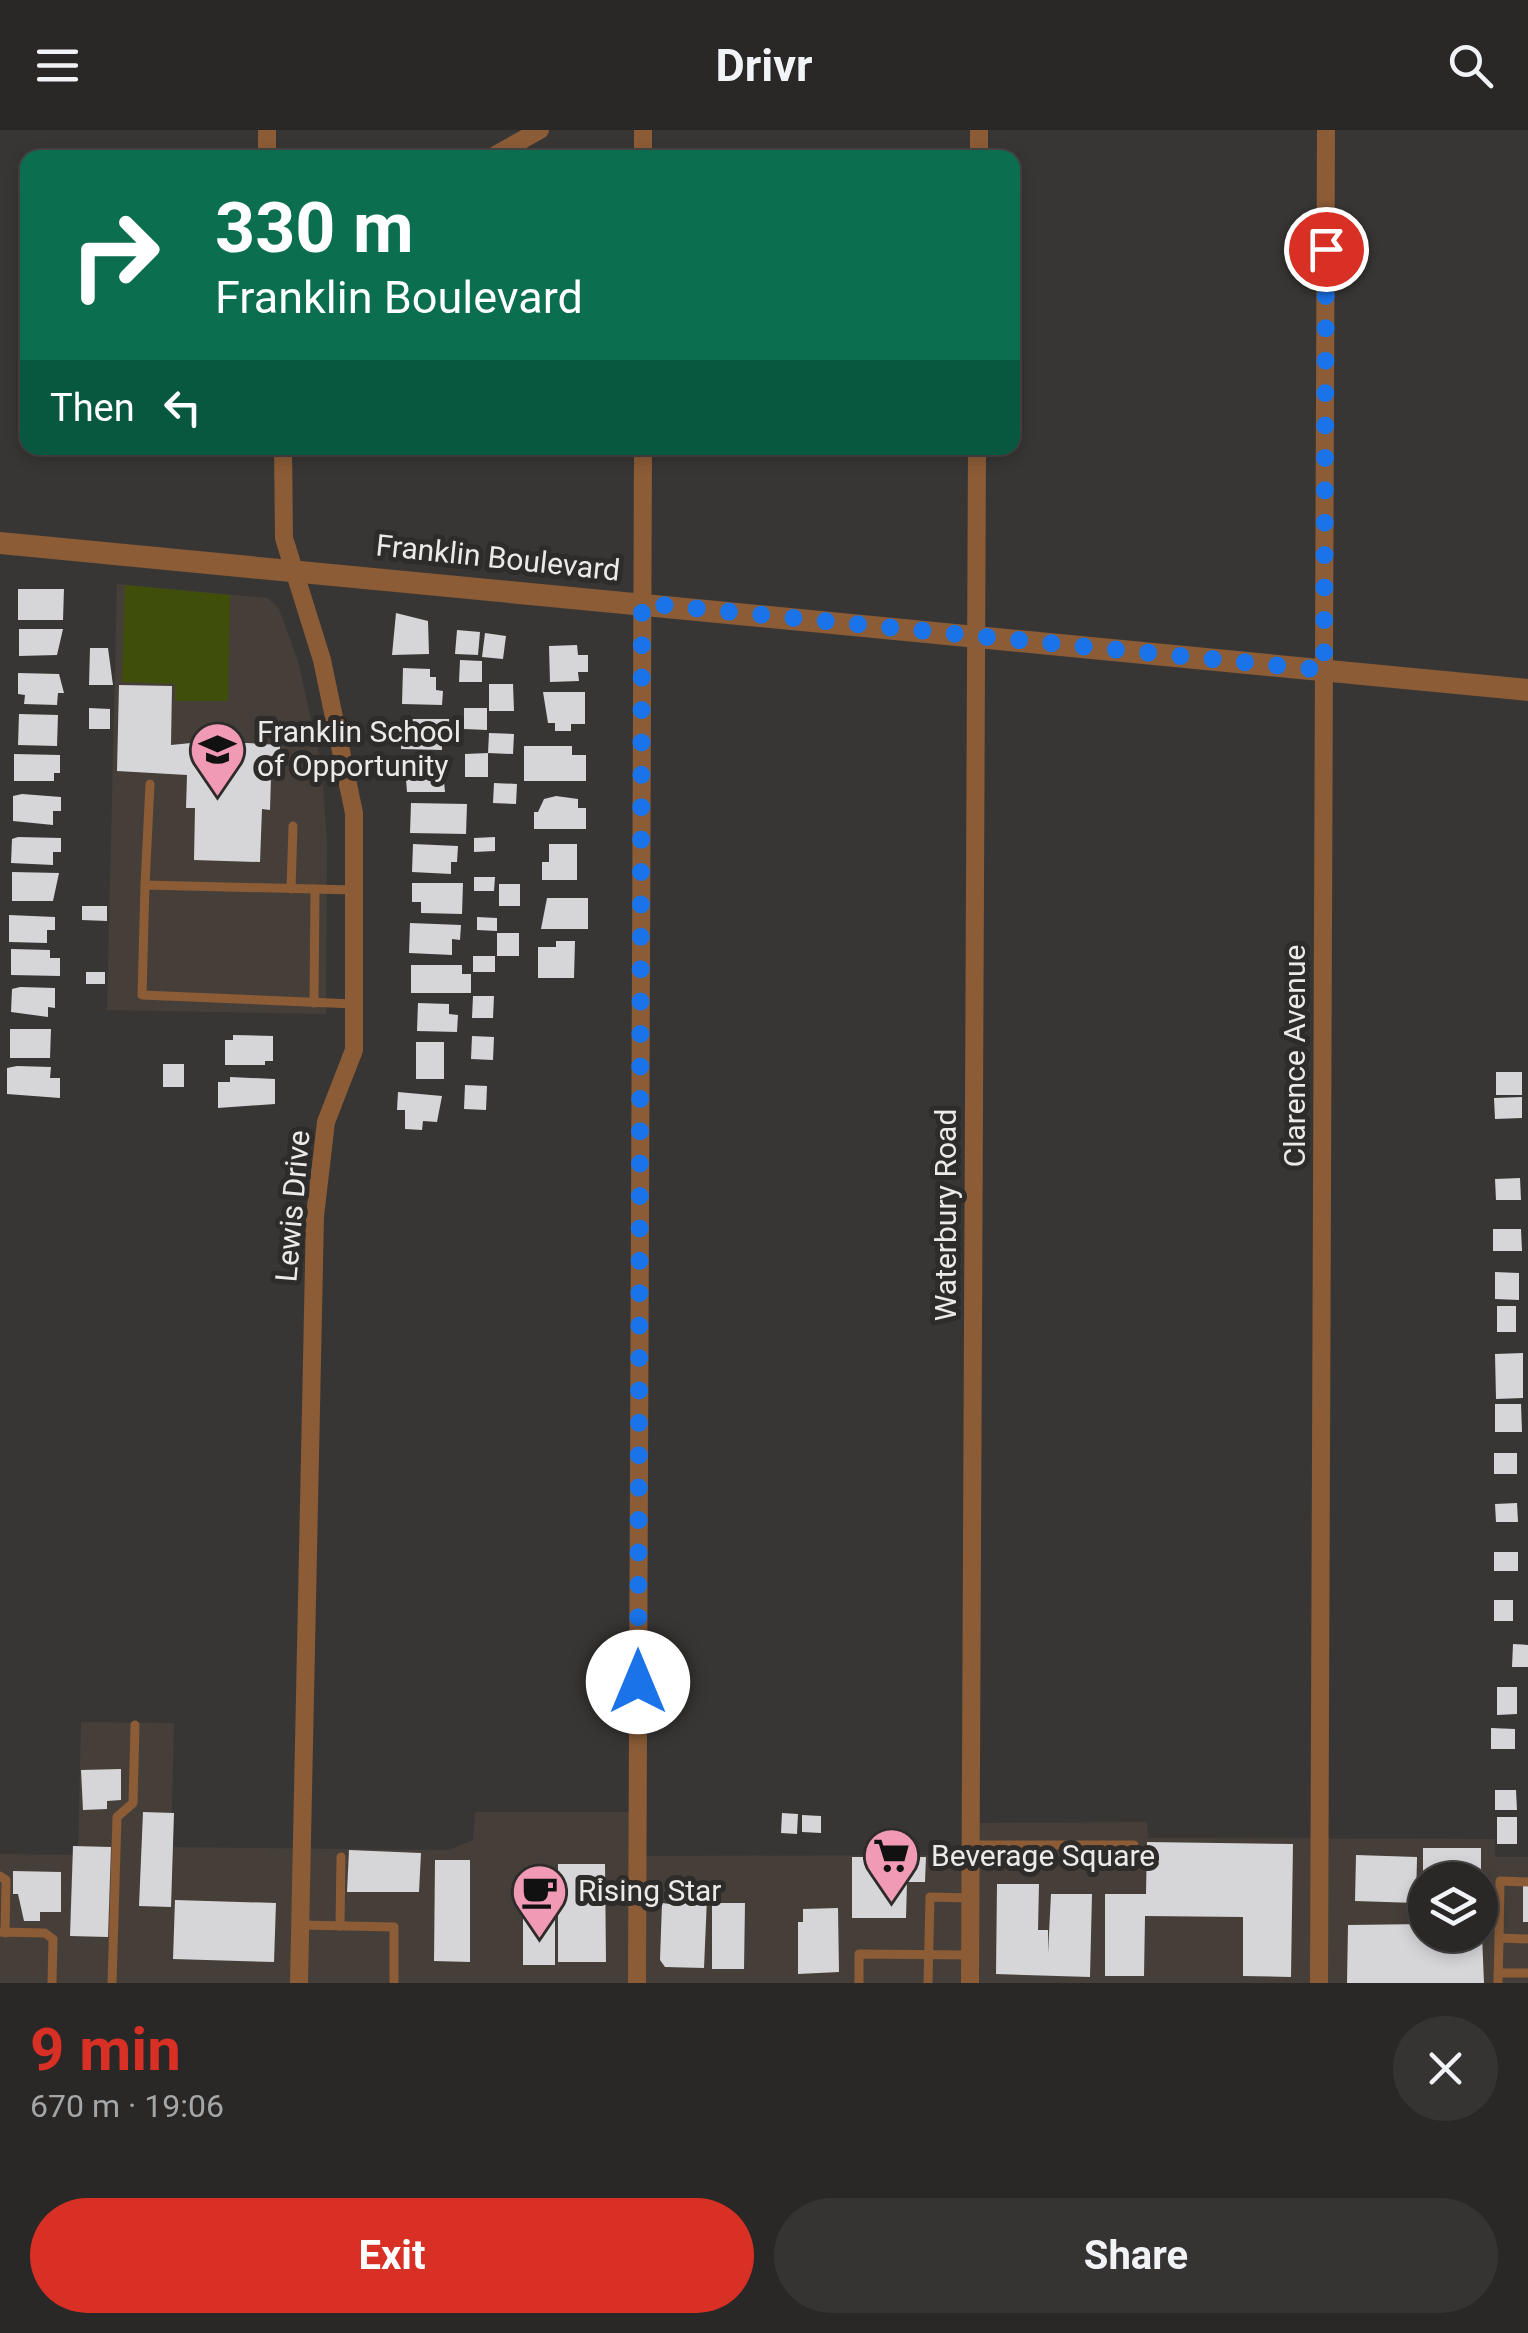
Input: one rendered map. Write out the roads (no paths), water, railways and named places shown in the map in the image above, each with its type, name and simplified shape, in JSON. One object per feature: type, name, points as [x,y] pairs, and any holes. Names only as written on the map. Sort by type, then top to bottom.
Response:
[{"type":"street","points":[[504,150],[540,130]]},
{"type":"street","name":"Clarence Avenue","points":[[1319,1983],[1326,130]]},
{"type":"street","name":"Lewis Drive","points":[[283,455],[280,507],[292,568],[322,660],[354,813],[354,1050],[326,1122],[315,1216],[299,1983]]},
{"type":"street","points":[[638,1983],[642,455]]},
{"type":"street","name":"Waterbury Road","points":[[970,1983],[977,455]]},
{"type":"street","name":"Franklin Boulevard","points":[[0,543],[292,568],[1528,690]]},
{"type":"lane","points":[[150,784],[142,995],[354,1004]]},
{"type":"lane","points":[[291,889],[293,826]]},
{"type":"lane","points":[[146,885],[354,890]]},
{"type":"lane","points":[[314,1003],[316,889]]},
{"type":"lane","points":[[112,1983],[117,1816],[133,1802],[135,1725]]},
{"type":"lane","points":[[971,1845],[1134,1845]]},
{"type":"lane","points":[[340,1926],[341,1857]]},
{"type":"lane","points":[[0,1876],[6,1880],[3,1932],[45,1933],[52,1939],[52,1983]]},
{"type":"lane","points":[[1528,1882],[1500,1882],[1498,1978],[1528,1973]]},
{"type":"lane","points":[[928,1983],[930,1897],[971,1898]]},
{"type":"lane","points":[[300,1925],[394,1927],[394,1983]]},
{"type":"lane","points":[[1499,1938],[1528,1939]]},
{"type":"lane","points":[[859,1983],[859,1954],[970,1955]]},
{"type":"place","name":"Franklin School of Opportunity","points":[[218,798]]},
{"type":"place","name":"Beverage Square","points":[[892,1905]]},
{"type":"place","name":"Rising Star","points":[[539,1940]]}]
